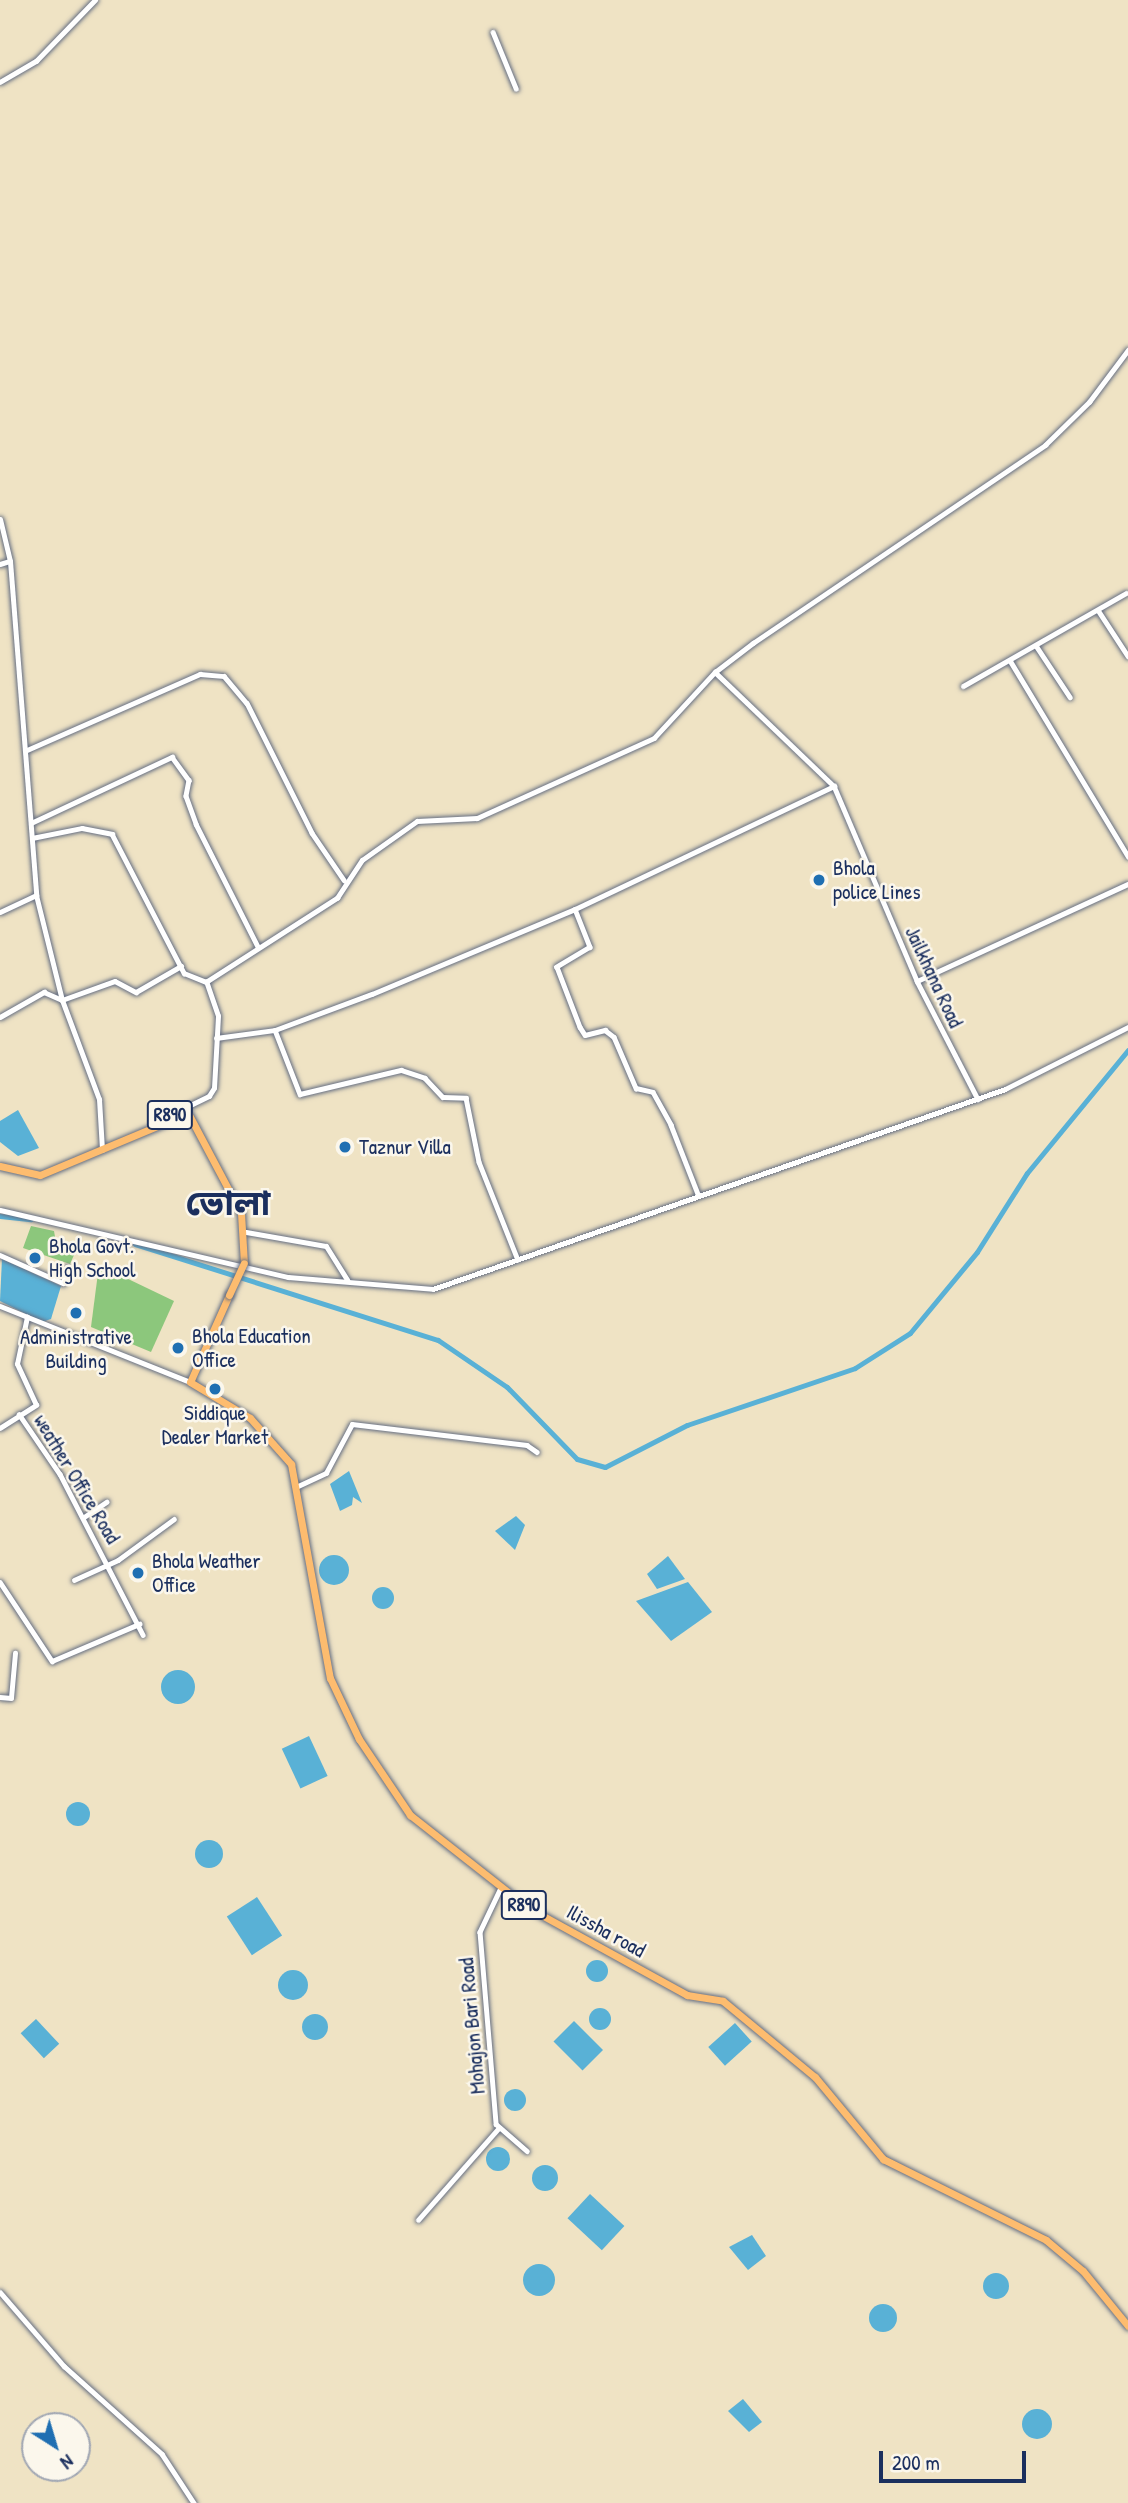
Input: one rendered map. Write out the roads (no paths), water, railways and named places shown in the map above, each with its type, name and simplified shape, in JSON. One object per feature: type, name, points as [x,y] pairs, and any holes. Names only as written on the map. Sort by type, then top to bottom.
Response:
[{"type":"main road","name":"R890","points":[[0,1166],[40,1175],[102,1150],[174,1113],[193,1117],[246,1232],[244,1263],[190,1381]]},
{"type":"main road","name":"Ilissha road","points":[[190,1381],[264,1430],[291,1464],[298,1486],[316,1617],[330,1678],[346,1713],[410,1815],[500,1888],[661,1982],[723,2001],[815,2077],[883,2159],[1045,2240],[1083,2271],[1128,2326]]},
{"type":"street","points":[[0,82],[36,61],[95,0]]},
{"type":"street","points":[[493,32],[516,88]]},
{"type":"street","points":[[32,838],[82,828],[112,834],[181,966],[191,981],[206,982],[337,898],[345,881],[362,860],[417,821],[477,818],[565,773],[644,744],[715,672],[1009,473],[1076,415],[1128,350]]},
{"type":"street","points":[[0,519],[10,561],[27,750],[36,895],[62,1000],[99,1099],[102,1150]]},
{"type":"street","points":[[0,564],[10,561]]},
{"type":"street","points":[[963,686],[1011,662],[1127,593]]},
{"type":"street","points":[[1098,610],[1128,656]]},
{"type":"street","points":[[1037,647],[1070,697]]},
{"type":"street","points":[[1011,662],[1128,856]]},
{"type":"street","name":"Jailkhana Road","points":[[715,672],[834,786],[917,981],[978,1098]]},
{"type":"street","points":[[27,750],[200,674],[224,676],[247,703],[312,833],[345,881]]},
{"type":"street","points":[[31,823],[172,757],[189,780],[186,796],[196,824],[258,947]]},
{"type":"street","points":[[216,1038],[275,1030],[575,909],[834,786]]},
{"type":"street","points":[[917,981],[1128,884]]},
{"type":"street","points":[[0,912],[36,895]]},
{"type":"street","points":[[575,909],[590,947],[557,967],[580,1027],[585,1035],[605,1030],[614,1037],[636,1088],[653,1092],[671,1125],[698,1194]]},
{"type":"street","points":[[0,1017],[44,992],[62,1000],[115,981],[136,992],[181,966]]},
{"type":"street","points":[[174,1113],[212,1092],[218,1016],[206,982]]},
{"type":"street","points":[[0,1210],[288,1277],[433,1289],[978,1098],[1100,1046],[1128,1027]]},
{"type":"street","points":[[275,1030],[300,1094],[401,1070],[425,1078],[443,1097],[461,1094],[480,1144],[479,1162],[517,1260]]},
{"type":"street","points":[[246,1232],[326,1246],[347,1280]]},
{"type":"street","points":[[0,1255],[63,1283],[67,1267]]},
{"type":"street","points":[[0,1306],[190,1381]]},
{"type":"street","points":[[0,1428],[36,1405],[17,1364],[27,1317]]},
{"type":"street","name":"weather Office Road","points":[[19,1414],[110,1564],[143,1636]]},
{"type":"street","points":[[298,1486],[326,1473],[352,1424],[527,1445],[537,1452]]},
{"type":"street","points":[[83,1517],[106,1502]]},
{"type":"street","points":[[75,1580],[110,1564],[174,1519]]},
{"type":"street","points":[[0,1582],[52,1661],[139,1623]]},
{"type":"street","points":[[0,1697],[11,1698],[15,1653]]},
{"type":"street","name":"Mohajon Bari Road","points":[[498,2129],[480,1932],[500,1888]]},
{"type":"street","points":[[418,2220],[498,2129],[527,2151]]},
{"type":"street","points":[[0,2292],[64,2366],[167,2460],[194,2503]]},
{"type":"water","points":[[18,1110],[39,1148],[18,1156],[0,1142],[0,1121]]},
{"type":"water","points":[[2,1259],[61,1286],[51,1319],[42,1322],[0,1301]]},
{"type":"water","points":[[349,1471],[362,1503],[353,1497],[352,1505],[340,1511],[330,1484]]},
{"type":"water","points":[[516,1516],[525,1525],[515,1550],[495,1531]]},
{"type":"water","points":[[334,1555],[345,1559],[349,1570],[345,1581],[334,1585],[323,1581],[319,1570],[323,1559]]},
{"type":"water","points":[[668,1556],[685,1579],[657,1589],[647,1574]]},
{"type":"water","points":[[688,1582],[712,1612],[671,1641],[636,1601]]},
{"type":"water","points":[[383,1587],[391,1590],[394,1598],[391,1606],[383,1609],[375,1606],[372,1598],[375,1590]]},
{"type":"water","points":[[178,1670],[190,1675],[195,1687],[190,1699],[178,1704],[166,1699],[161,1687],[166,1675]]},
{"type":"water","points":[[309,1736],[328,1776],[300,1789],[282,1749]]},
{"type":"water","points":[[78,1802],[87,1805],[90,1814],[87,1823],[78,1826],[69,1823],[66,1814],[69,1805]]},
{"type":"water","points":[[209,1840],[219,1844],[223,1854],[219,1864],[209,1868],[199,1864],[195,1854],[199,1844]]},
{"type":"water","points":[[257,1897],[282,1936],[252,1955],[227,1917]]},
{"type":"water","points":[[597,1960],[605,1963],[608,1971],[605,1979],[597,1982],[589,1979],[586,1971],[589,1963]]},
{"type":"water","points":[[293,1970],[299,1971],[307,1979],[307,1991],[299,1999],[293,2000],[287,1999],[279,1991],[278,1985],[279,1979],[287,1971]]},
{"type":"water","points":[[600,2008],[608,2011],[611,2019],[608,2027],[600,2030],[592,2027],[589,2019],[592,2011]]},
{"type":"water","points":[[315,2014],[324,2018],[328,2027],[324,2036],[315,2040],[306,2036],[302,2027],[306,2018]]},
{"type":"water","points":[[36,2019],[59,2044],[44,2058],[21,2033]]},
{"type":"water","points":[[574,2021],[603,2050],[582,2070],[553,2042]]},
{"type":"water","points":[[735,2023],[752,2042],[725,2066],[708,2047]]},
{"type":"water","points":[[515,2089],[523,2092],[526,2100],[523,2108],[515,2111],[507,2108],[504,2100],[507,2092]]},
{"type":"water","points":[[498,2147],[507,2150],[510,2159],[507,2168],[498,2171],[489,2168],[486,2159],[489,2150]]},
{"type":"water","points":[[545,2165],[554,2169],[558,2178],[554,2187],[545,2191],[536,2187],[532,2178],[536,2169]]},
{"type":"water","points":[[590,2194],[624,2226],[602,2250],[567,2218]]},
{"type":"water","points":[[752,2235],[766,2256],[748,2270],[729,2247]]},
{"type":"water","points":[[539,2264],[551,2268],[555,2280],[551,2292],[539,2296],[527,2292],[523,2280],[527,2268]]},
{"type":"water","points":[[996,2273],[1005,2277],[1009,2286],[1005,2295],[996,2299],[987,2295],[983,2286],[987,2277]]},
{"type":"water","points":[[883,2304],[893,2308],[897,2318],[893,2328],[883,2332],[873,2328],[869,2318],[873,2308]]},
{"type":"water","points":[[743,2399],[762,2422],[749,2432],[728,2411]]},
{"type":"water","points":[[1037,2409],[1048,2413],[1052,2424],[1048,2435],[1037,2439],[1026,2435],[1022,2424],[1026,2413]]},
{"type":"waterway","points":[[135,1244],[438,1340],[507,1387],[577,1459],[605,1467],[687,1425],[855,1368],[910,1333],[977,1252],[1027,1173],[1128,1050]]},
{"type":"waterway","points":[[0,1216],[31,1219]]},
{"type":"place","name":"Bhola police Lines","points":[[819,880]]},
{"type":"place","name":"Taznur Villa","points":[[345,1147]]},
{"type":"place","name":"Bhola Govt. High School","points":[[35,1258]]},
{"type":"place","name":"Administrative Building","points":[[76,1313]]},
{"type":"place","name":"Bhola Education Office","points":[[178,1348]]},
{"type":"place","name":"Siddique Dealer Market","points":[[215,1389]]},
{"type":"place","name":"Bhola Weather Office","points":[[138,1573]]},
{"type":"district","name":"ভোলা","points":[[228,1203]]}]
